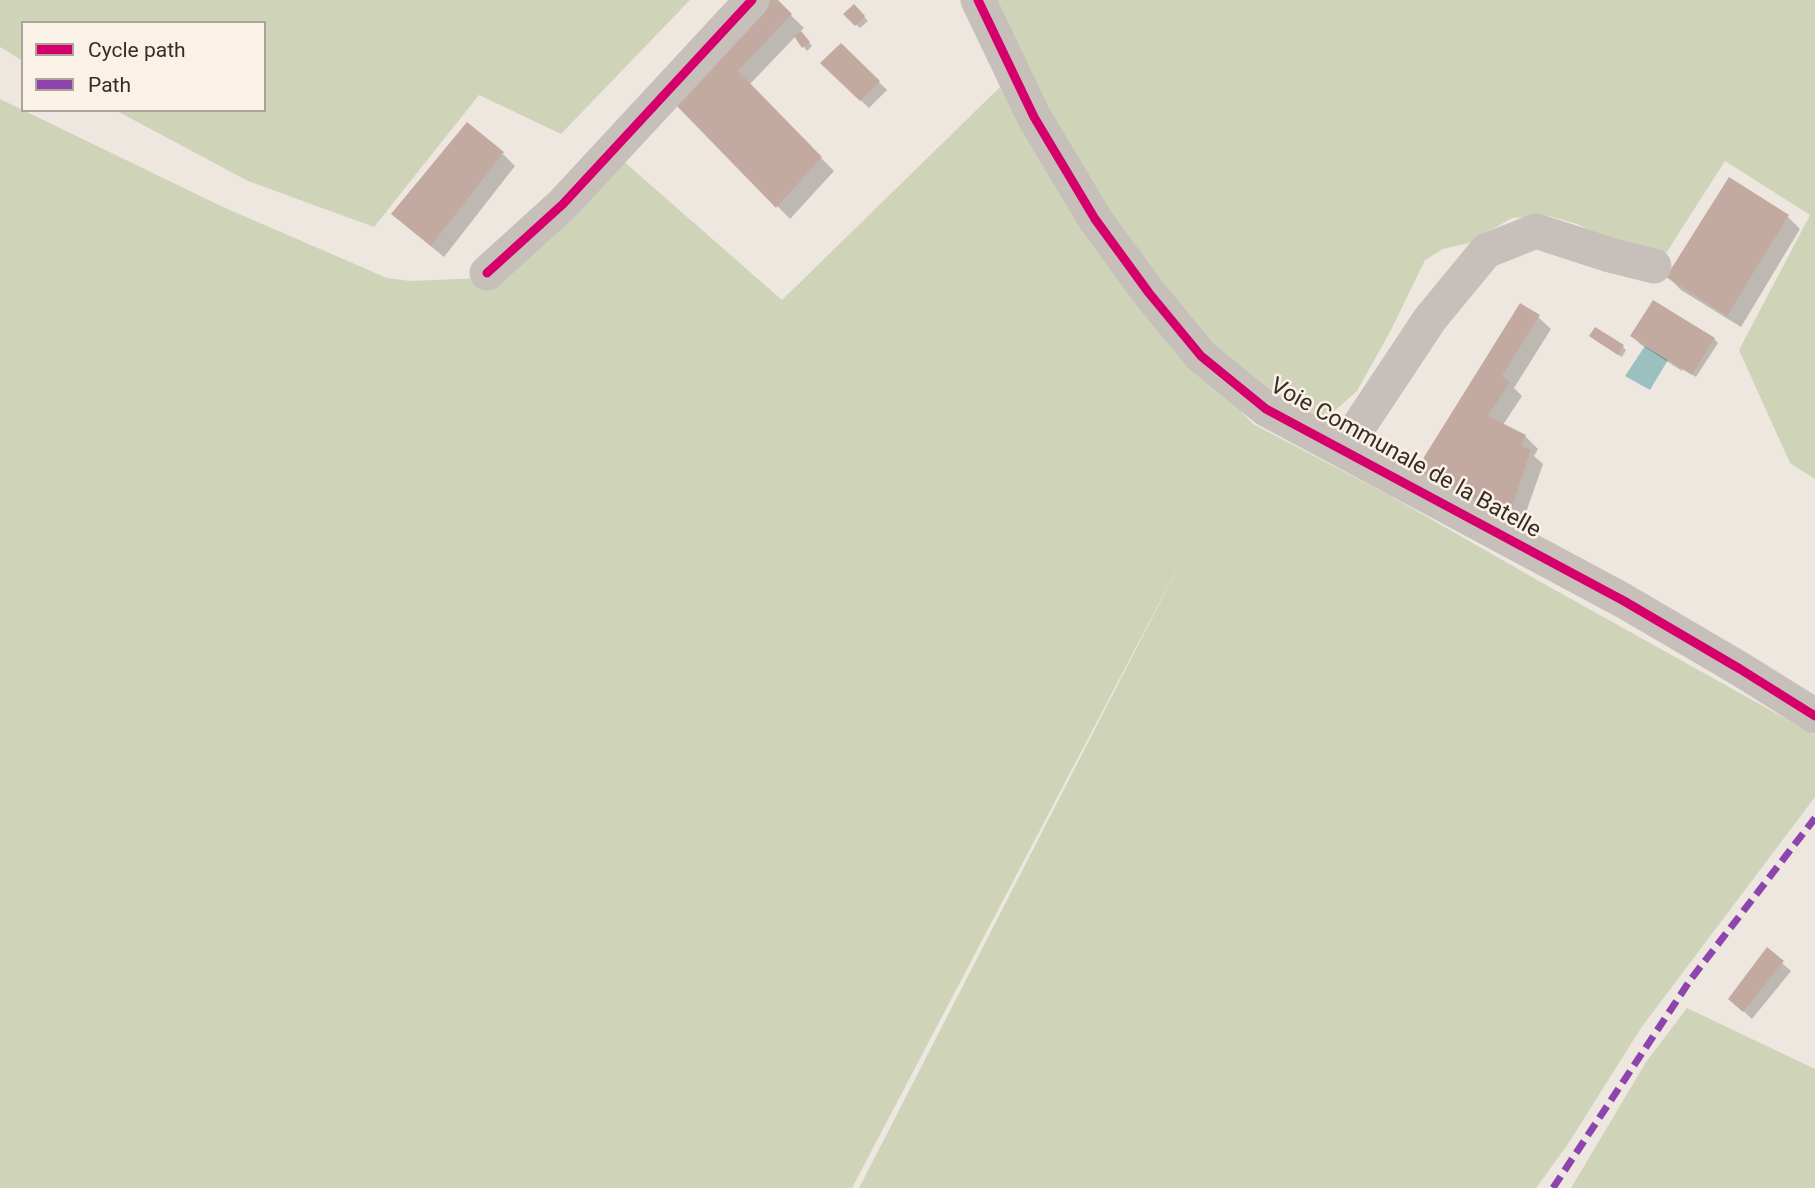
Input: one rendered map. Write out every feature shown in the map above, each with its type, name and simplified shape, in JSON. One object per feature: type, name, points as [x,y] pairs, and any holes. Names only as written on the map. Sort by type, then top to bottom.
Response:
[{"type":"street","points":[[487,274],[564,204],[752,0]]},
{"type":"street","name":"Voie Communale de la Batelle","points":[[978,0],[1034,117],[1095,219],[1149,293],[1200,356],[1266,409],[1624,601],[1815,716]]},
{"type":"street","points":[[1343,450],[1430,319],[1486,251],[1536,231],[1654,266]]},
{"type":"green space","points":[[0,0],[690,0],[561,134],[479,95],[374,227],[248,181],[119,112],[266,112],[266,21],[21,21],[21,60],[0,47]]},
{"type":"green space","points":[[989,0],[1815,0],[1815,479],[1790,463],[1739,350],[1810,215],[1725,161],[1661,261],[1603,238],[1577,224],[1549,216],[1512,218],[1469,243],[1443,249],[1425,260],[1357,391],[1321,423],[1241,379],[1109,226]]},
{"type":"green space","points":[[1000,87],[1033,145],[1170,335],[1253,424],[1387,494],[1815,735],[1815,797],[1641,1028],[1568,1144],[1536,1188],[859,1188],[1186,552],[852,1188],[0,1188],[0,99],[21,109],[21,112],[27,112],[223,207],[387,278],[410,281],[507,277],[621,159],[782,300]]},
{"type":"green space","points":[[1687,1008],[1815,1069],[1815,1188],[1571,1188],[1646,1062]]},
{"type":"water","points":[[1645,346],[1668,360],[1650,390],[1625,376]]},
{"type":"building","points":[[770,0],[778,0],[792,14],[738,71],[822,157],[776,208],[672,101]]},
{"type":"building","points":[[854,4],[865,16],[855,26],[843,14]]},
{"type":"building","points":[[801,31],[810,42],[802,48],[794,36]]},
{"type":"building","points":[[841,43],[880,81],[860,101],[820,63]]},
{"type":"building","points":[[467,122],[504,152],[431,246],[391,214]]},
{"type":"building","points":[[1729,177],[1789,215],[1727,316],[1666,277]]},
{"type":"building","points":[[1653,300],[1715,338],[1692,375],[1630,336]]},
{"type":"building","points":[[1520,303],[1540,315],[1502,376],[1510,382],[1488,416],[1526,435],[1521,445],[1531,450],[1511,510],[1489,502],[1487,505],[1416,470]]},
{"type":"building","points":[[1595,327],[1624,345],[1618,355],[1589,336]]},
{"type":"building","points":[[1767,947],[1784,961],[1743,1012],[1728,999]]},
{"type":"marked path","points":[[1553,1188],[1691,979],[1815,818]]},
{"type":"cycle path","points":[[487,273],[563,204],[752,0]]},
{"type":"cycle path","points":[[978,0],[1034,117],[1095,219],[1149,293],[1201,356],[1266,409],[1624,601],[1815,716]]}]
